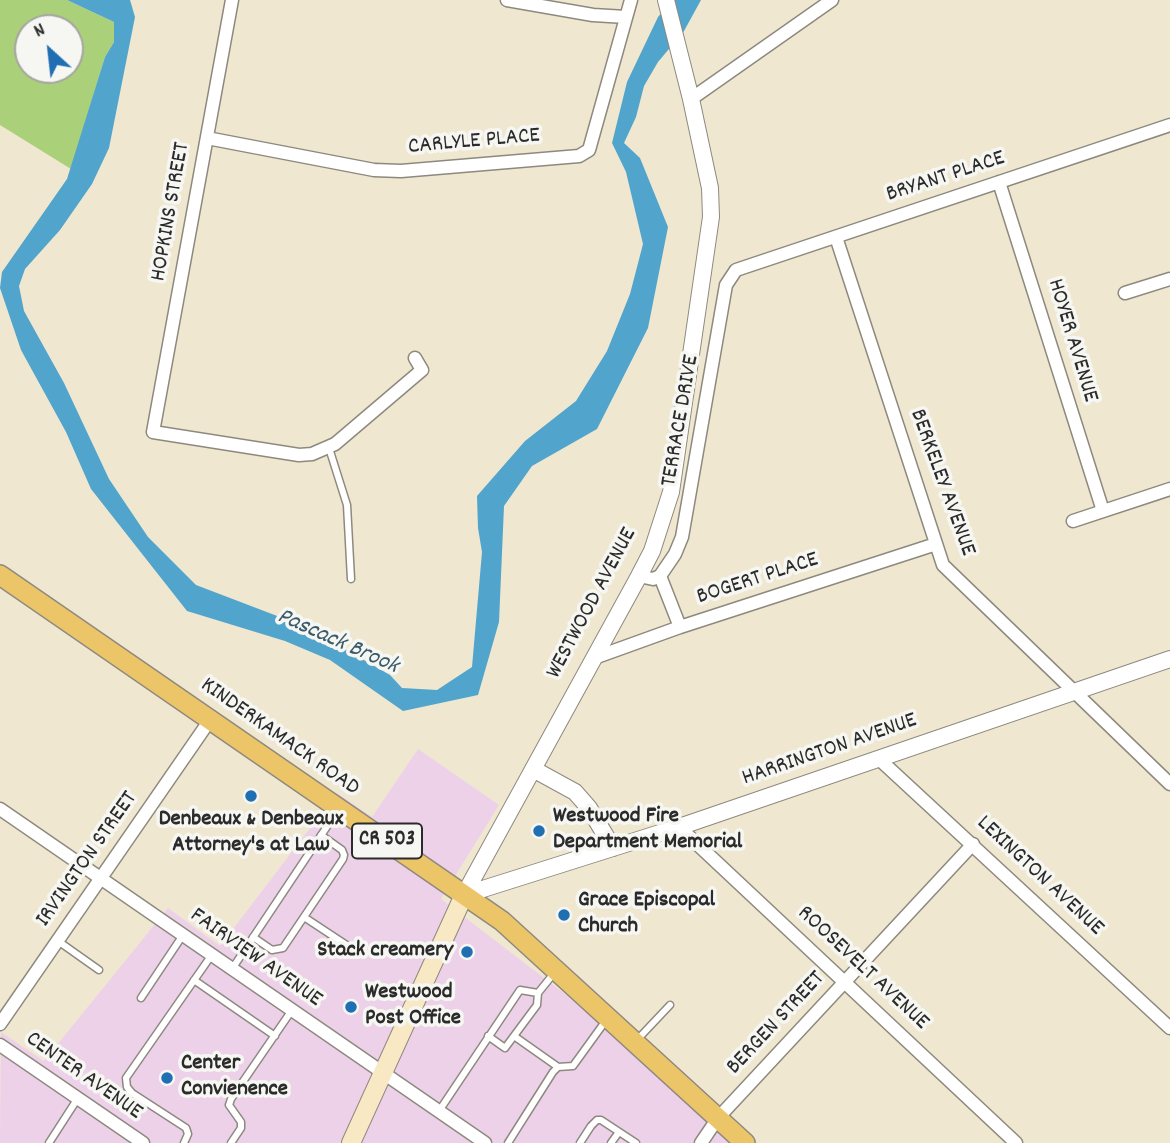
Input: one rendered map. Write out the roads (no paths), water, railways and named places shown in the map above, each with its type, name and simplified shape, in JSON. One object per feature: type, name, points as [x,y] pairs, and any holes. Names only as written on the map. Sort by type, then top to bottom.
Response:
[{"type":"main road","name":"KINDERKAMACK ROAD","points":[[0,575],[508,926],[745,1143]]},
{"type":"main road","name":"WESTWOOD AVENUE","points":[[351,1143],[464,895]]},
{"type":"street","name":"HOPKINS STREET","points":[[232,0],[153,432],[299,455],[312,454],[329,447]]},
{"type":"street","points":[[507,0],[593,15],[626,17]]},
{"type":"street","name":"CARLYLE PLACE","points":[[207,138],[374,170],[579,156],[589,150],[631,0]]},
{"type":"street","points":[[691,99],[832,0]]},
{"type":"street","name":"WESTWOOD AVENUE","points":[[464,895],[639,576],[660,530],[671,492],[710,217],[710,188],[666,1]]},
{"type":"street","name":"BRYANT PLACE","points":[[736,270],[1170,125]]},
{"type":"street","name":"HOYER AVENUE","points":[[999,182],[1103,511]]},
{"type":"street","name":"BERKELEY AVENUE","points":[[836,237],[943,565],[1170,784]]},
{"type":"street","name":"TERRACE DRIVE","points":[[660,576],[675,554],[682,537],[726,285],[736,270]]},
{"type":"street","points":[[1125,293],[1170,279]]},
{"type":"street","points":[[329,447],[422,370],[415,358]]},
{"type":"street","points":[[1073,521],[1170,489]]},
{"type":"street","name":"BOGERT PLACE","points":[[594,658],[680,627],[936,544]]},
{"type":"street","points":[[639,576],[646,579],[660,576],[680,627]]},
{"type":"street","name":"HARRINGTON AVENUE","points":[[464,895],[679,827],[1170,660]]},
{"type":"street","name":"IRVINGTON STREET","points":[[0,1024],[210,720]]},
{"type":"street","name":"LEXINGTON AVENUE","points":[[879,759],[1170,1028]]},
{"type":"street","points":[[533,769],[575,792],[589,808],[613,848]]},
{"type":"street","name":"FAIRVIEW AVENUE","points":[[0,809],[485,1143]]},
{"type":"street","name":"ROOSEVELT AVENUE","points":[[679,827],[1016,1143]]},
{"type":"street","name":"BERGEN STREET","points":[[701,1143],[718,1118],[973,844]]},
{"type":"street","name":"CENTER AVENUE","points":[[0,1045],[142,1143]]},
{"type":"lane","points":[[329,447],[347,505],[351,579]]},
{"type":"lane","points":[[232,969],[339,808]]},
{"type":"lane","points":[[253,937],[272,950],[284,948],[344,855],[337,846],[321,835]]},
{"type":"lane","points":[[304,917],[348,946]]},
{"type":"lane","points":[[141,998],[183,935]]},
{"type":"lane","points":[[58,941],[99,970]]},
{"type":"lane","points":[[184,1143],[188,1134],[186,1128],[132,1093],[127,1087],[126,1078],[212,955]]},
{"type":"lane","points":[[488,1036],[505,1048],[537,1005],[538,993],[557,970]]},
{"type":"lane","points":[[194,980],[275,1036]]},
{"type":"lane","points":[[439,1111],[520,990],[538,993]]},
{"type":"lane","points":[[635,1042],[670,1005]]},
{"type":"lane","points":[[231,1143],[241,1128],[241,1122],[229,1105],[231,1099],[292,1010]]},
{"type":"lane","points":[[514,1036],[558,1067],[573,1066],[608,1017]]},
{"type":"lane","points":[[508,1143],[558,1067]]},
{"type":"lane","points":[[49,1143],[78,1098]]},
{"type":"lane","points":[[580,1143],[597,1120],[636,1143]]},
{"type":"lane","points":[[611,1143],[619,1132]]},
{"type":"water","name":"Pascack Brook","points":[[67,0],[130,0],[135,17],[109,148],[92,184],[60,230],[25,269],[19,286],[24,311],[64,383],[109,479],[148,537],[196,585],[306,627],[390,675],[402,688],[437,690],[472,667],[482,552],[477,496],[525,441],[576,401],[607,351],[630,294],[643,244],[626,172],[612,143],[627,82],[658,17],[672,0],[701,0],[684,31],[658,62],[644,86],[636,117],[624,143],[640,158],[668,227],[648,328],[597,429],[532,466],[504,506],[499,622],[478,695],[403,711],[330,660],[285,641],[187,611],[91,489],[66,432],[21,350],[0,288],[2,272],[67,179],[105,57],[114,42],[114,22]]},
{"type":"place","name":"Denbeaux & Denbeaux Attorney's at Law","points":[[251,796]]},
{"type":"place","name":"Westwood Fire Department Memorial","points":[[539,831]]},
{"type":"place","name":"Grace Episcopal Church","points":[[564,915]]},
{"type":"place","name":"Stack creamery","points":[[467,952]]},
{"type":"place","name":"Westwood Post Office","points":[[351,1007]]},
{"type":"place","name":"Center Convienence","points":[[167,1078]]}]
